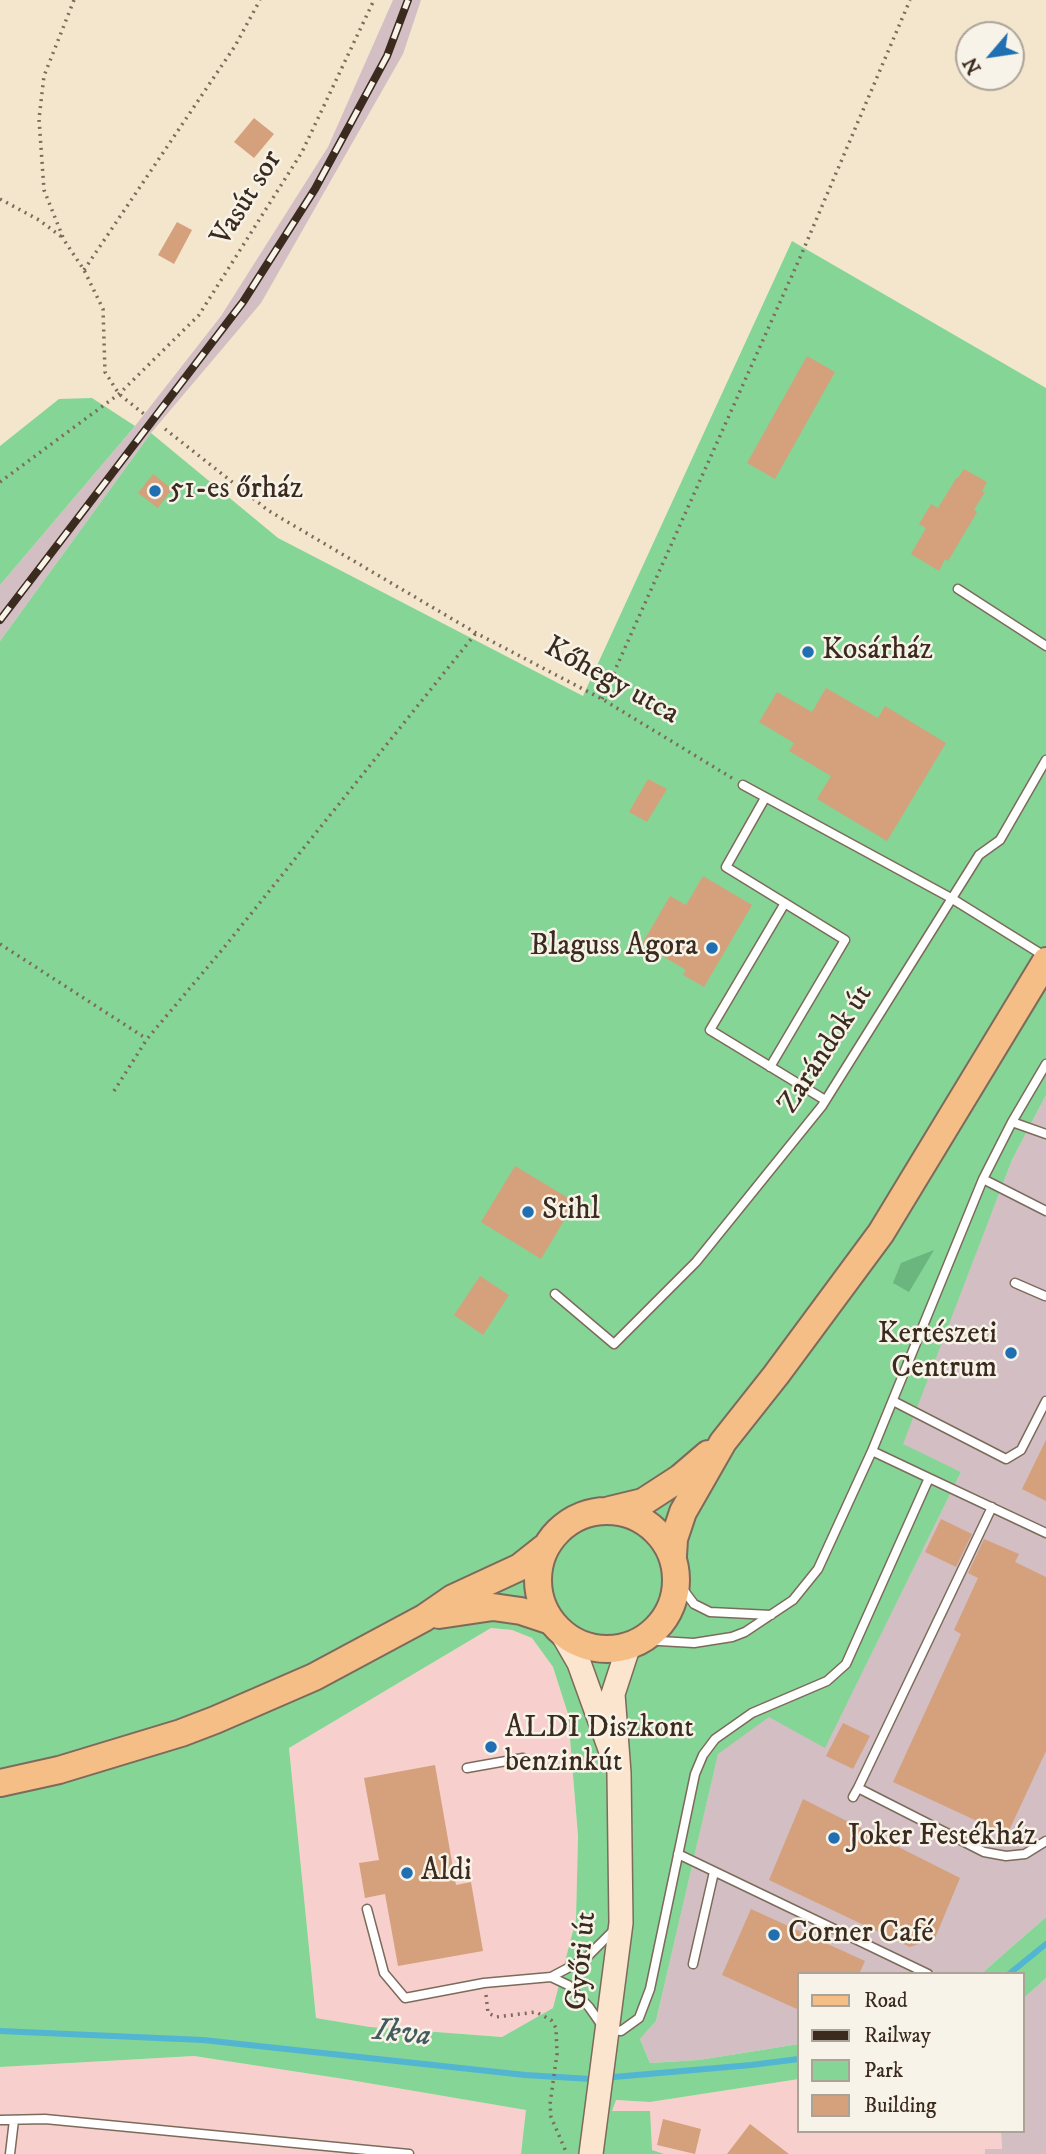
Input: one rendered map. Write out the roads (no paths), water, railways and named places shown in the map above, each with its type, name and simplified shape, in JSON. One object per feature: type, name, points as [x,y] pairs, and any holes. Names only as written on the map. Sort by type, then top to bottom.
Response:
[{"type":"main road","points":[[424,1618],[493,1607],[521,1611],[555,1625],[583,1645],[600,1649],[614,1649],[636,1643],[657,1628],[673,1599],[674,1539],[683,1512],[723,1442],[881,1233],[1046,959]]},
{"type":"main road","points":[[0,1783],[59,1770],[215,1720],[314,1677],[424,1618],[453,1598],[520,1567],[544,1548],[556,1532],[576,1519],[643,1502],[680,1478],[723,1442]]},
{"type":"main road","points":[[609,1510],[628,1513],[641,1520],[665,1541],[675,1568]]},
{"type":"main road","points":[[544,1548],[538,1570],[538,1589],[542,1604],[555,1625]]},
{"type":"main road","name":"Győri út","points":[[555,1625],[579,1663],[619,1773]]},
{"type":"main road","name":"Győri út","points":[[591,2154],[621,1923],[619,1773],[613,1694],[636,1643]]},
{"type":"lane","points":[[958,589],[1046,646]]},
{"type":"lane","name":"Zarándok út","points":[[555,1294],[614,1344],[696,1262],[825,1100],[979,855],[1000,840],[1046,760]]},
{"type":"lane","points":[[743,785],[951,898],[1046,959]]},
{"type":"lane","points":[[765,798],[726,867],[845,940],[770,1067]]},
{"type":"lane","points":[[785,903],[710,1030],[825,1100]]},
{"type":"lane","points":[[636,1643],[711,1642],[745,1632],[793,1600],[818,1569],[872,1451],[983,1178],[1046,1064]]},
{"type":"lane","points":[[1012,1122],[1046,1134]]},
{"type":"lane","points":[[983,1178],[1046,1211]]},
{"type":"lane","points":[[1015,1283],[1046,1295]]},
{"type":"lane","points":[[893,1401],[1006,1459],[1021,1450],[1046,1401]]},
{"type":"lane","points":[[872,1451],[1046,1533]]},
{"type":"lane","points":[[551,1977],[568,1985],[589,2007],[606,2036],[621,2031],[639,2018],[650,1989],[695,1774],[703,1755],[715,1739],[752,1713],[827,1681],[846,1664],[929,1478]]},
{"type":"lane","points":[[853,1797],[992,1507]]},
{"type":"lane","points":[[675,1568],[694,1604],[710,1612],[772,1615]]},
{"type":"lane","points":[[467,1768],[523,1758]]},
{"type":"lane","points":[[858,1788],[984,1852],[1006,1856],[1025,1854],[1046,1841]]},
{"type":"lane","points":[[678,1854],[924,1972]]},
{"type":"lane","points":[[693,1964],[714,1872]]},
{"type":"lane","points":[[367,1909],[384,1973],[405,1998],[484,1983],[551,1977],[584,1959],[621,1923]]},
{"type":"lane","points":[[0,2120],[45,2119],[407,2154]]},
{"type":"lane","points":[[10,2154],[14,2120]]},
{"type":"waterway","name":"Ikva","points":[[1011,1972],[1046,1944]]},
{"type":"waterway","name":"Ikva","points":[[0,2031],[203,2040],[525,2075],[591,2079],[797,2059]]},
{"type":"railway","points":[[0,620],[243,302],[315,189],[387,56],[408,0]]},
{"type":"place","name":"51-es őrház","points":[[155,491]]},
{"type":"place","name":"Kosárház","points":[[808,652]]},
{"type":"place","name":"Blaguss Agora","points":[[712,948]]},
{"type":"place","name":"Stihl","points":[[528,1212]]},
{"type":"place","name":"Kertészeti Centrum","points":[[1011,1353]]},
{"type":"place","name":"ALDI Diszkont benzinkút","points":[[491,1747]]},
{"type":"place","name":"Joker Festékház","points":[[834,1838]]},
{"type":"place","name":"Aldi","points":[[407,1873]]},
{"type":"place","name":"Corner Café","points":[[774,1935]]}]
